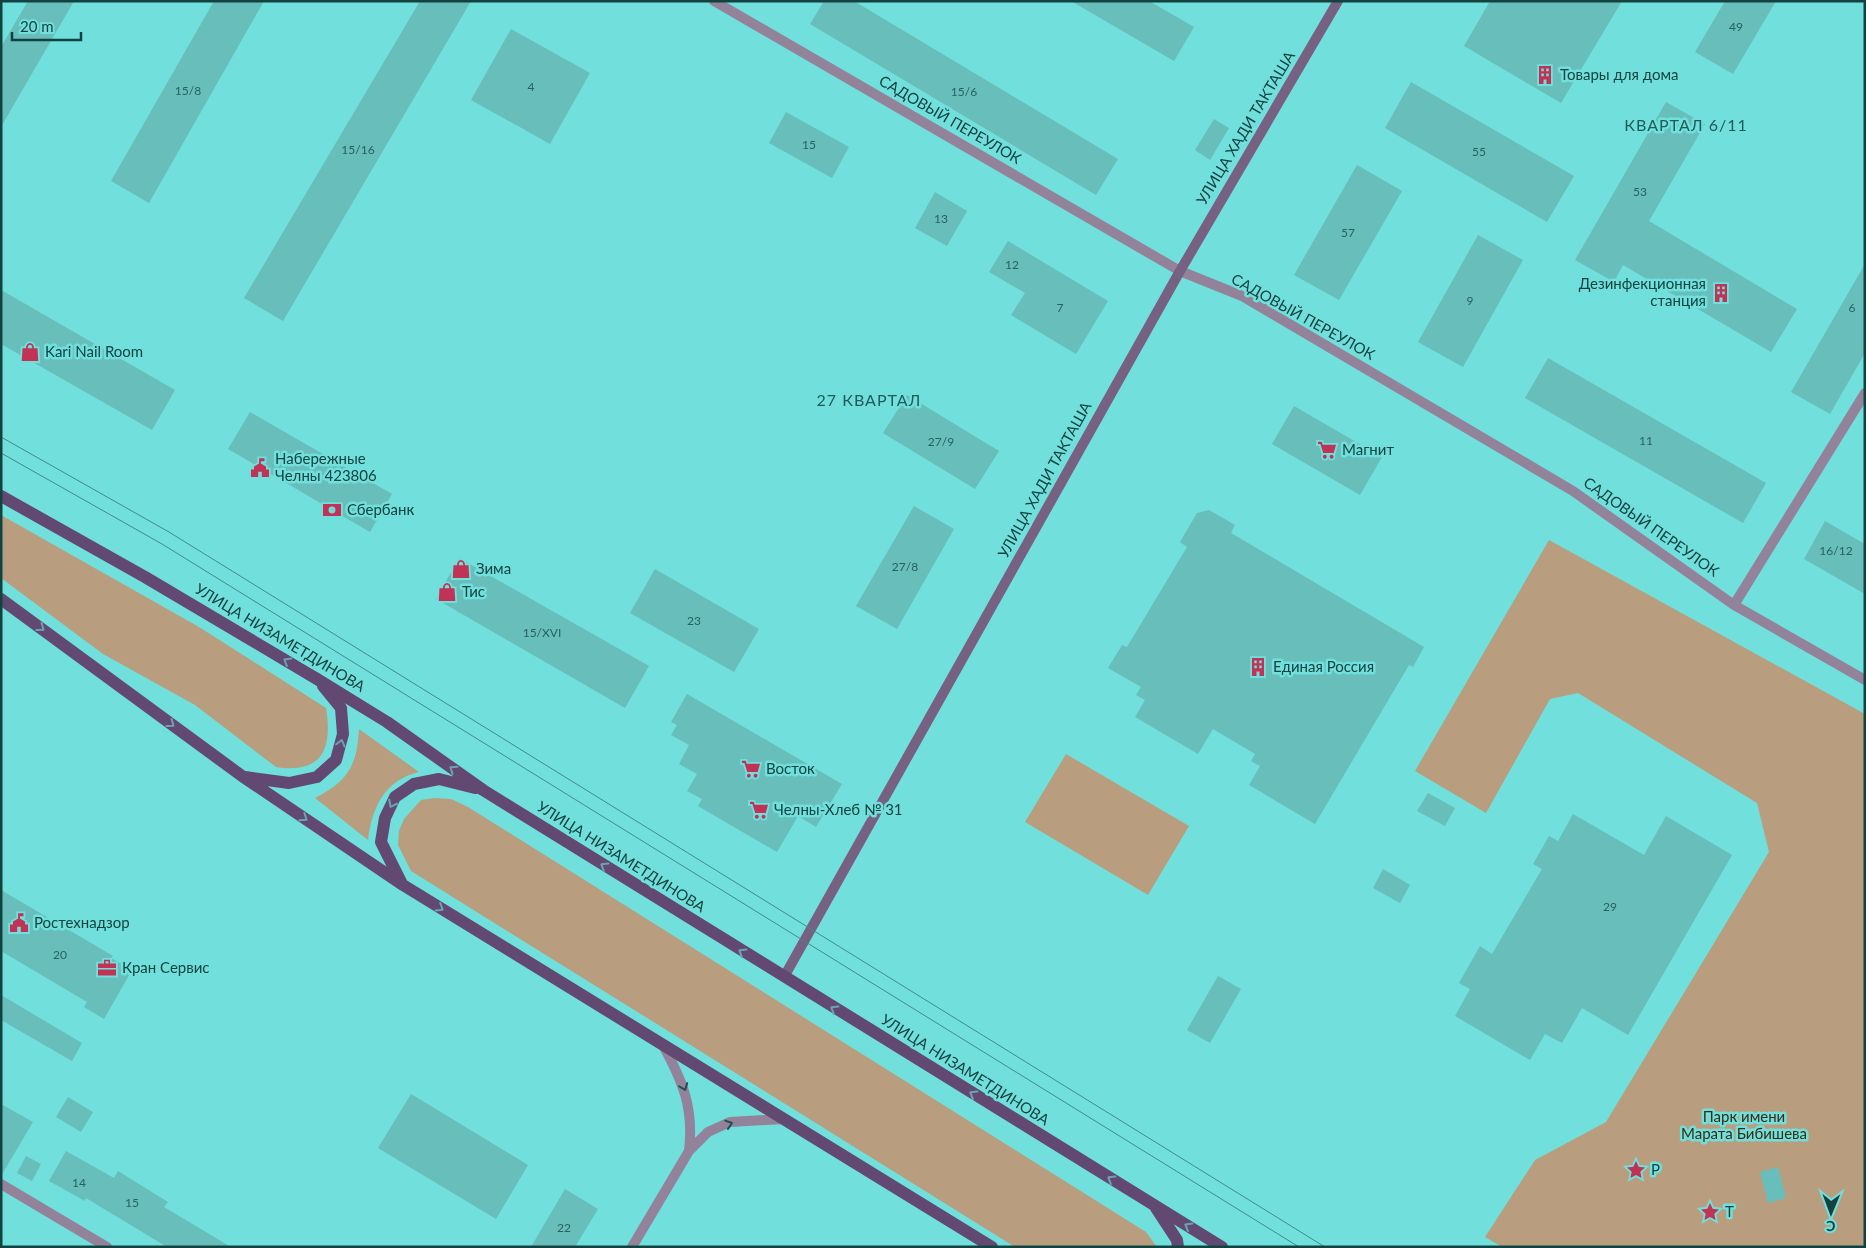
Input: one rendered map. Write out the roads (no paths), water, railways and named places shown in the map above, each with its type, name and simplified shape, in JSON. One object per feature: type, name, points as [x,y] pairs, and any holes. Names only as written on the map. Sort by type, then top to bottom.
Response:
[{"type":"main road","name":"УЛИЦА ХАДИ ТАКТАША","points":[[784,977],[1180,271],[1338,1]]},
{"type":"main road","name":"УЛИЦА НИЗАМЕТДИНОВА","points":[[1,496],[145,577],[387,722],[483,790],[1222,1247]]},
{"type":"main road","points":[[1,599],[242,776],[403,885],[992,1247]]},
{"type":"main road","points":[[242,776],[289,783],[317,777],[336,760],[343,734],[341,708],[317,679]]},
{"type":"main road","points":[[403,885],[381,842],[385,818],[395,797],[414,784],[439,779],[483,790]]},
{"type":"main road","points":[[1153,1204],[1177,1240],[1178,1247]]},
{"type":"street","name":"САДОВЫЙ ПЕРЕУЛОК","points":[[714,1],[1180,271],[1242,296],[1573,491],[1734,605],[1865,680]]},
{"type":"street","points":[[1734,605],[1865,393]]},
{"type":"street","points":[[663,1044],[678,1071],[688,1098],[692,1130],[689,1151]]},
{"type":"street","points":[[632,1247],[689,1151],[708,1132],[730,1122],[784,1119]]},
{"type":"street","points":[[1,1184],[107,1247]]},
{"type":"tram line","points":[[1,437],[169,532],[1325,1247]]},
{"type":"tram line","points":[[1,453],[162,544],[1299,1247]]},
{"type":"place","name":"Товары для дома","points":[[1545,75]]},
{"type":"place","name":"Дезинфекционная станция","points":[[1721,293]]},
{"type":"place","name":"Kari Nail Room","points":[[30,352]]},
{"type":"place","name":"Магнит","points":[[1327,450]]},
{"type":"place","name":"Набережные Челны 423806","points":[[260,468]]},
{"type":"place","name":"Сбербанк","points":[[332,510]]},
{"type":"place","name":"Зима","points":[[461,569]]},
{"type":"place","name":"Тис","points":[[447,592]]},
{"type":"place","name":"Единая Россия","points":[[1258,667]]},
{"type":"place","name":"Восток","points":[[751,769]]},
{"type":"place","name":"Челны-Хлеб № 31","points":[[759,810]]},
{"type":"place","name":"Ростехнадзор","points":[[19,923]]},
{"type":"place","name":"Кран Сервис","points":[[107,968]]},
{"type":"place","name":"Р","points":[[1636,1170]]},
{"type":"place","name":"Т","points":[[1710,1212]]},
{"type":"district","name":"КВАРТАЛ 6/11","points":[[1686,125]]},
{"type":"district","name":"27 КВАРТАЛ","points":[[869,400]]},
{"type":"park label","name":"Парк имени Марата Бибишева","points":[[1744,1126]]}]
